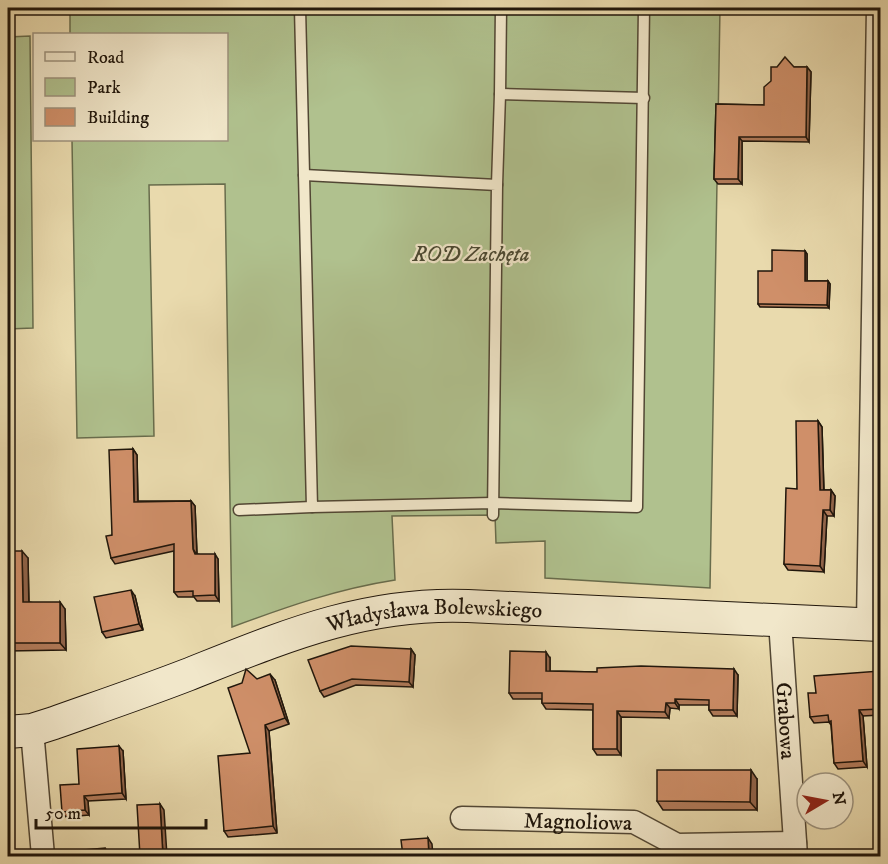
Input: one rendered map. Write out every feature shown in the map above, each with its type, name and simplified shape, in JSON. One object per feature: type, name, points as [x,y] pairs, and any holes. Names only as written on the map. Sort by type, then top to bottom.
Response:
[{"type":"street","points":[[874,624],[878,356],[878,8]]},
{"type":"street","name":"Władysława Bolewskiego","points":[[20,731],[307,629],[391,608],[428,604],[874,624]]},
{"type":"street","name":"Grabowa","points":[[780,621],[795,850]]},
{"type":"street","points":[[20,731],[43,856]]},
{"type":"street","name":"Magnoliowa","points":[[462,818],[634,822],[677,845],[795,850]]},
{"type":"lane","points":[[300,8],[312,507]]},
{"type":"lane","points":[[493,515],[496,185],[501,8]]},
{"type":"lane","points":[[239,510],[493,502],[637,507],[644,8]]},
{"type":"lane","points":[[500,94],[644,98]]},
{"type":"lane","points":[[304,175],[496,185]]},
{"type":"green space","name":"ROD Zachęta","points":[[70,8],[720,8],[710,588],[545,578],[545,541],[496,543],[495,515],[392,516],[395,580],[332,594],[232,627],[225,184],[149,185],[154,436],[77,438],[72,141],[228,141],[228,33],[70,33]]},
{"type":"green space","points":[[30,36],[33,328],[8,329],[8,37]]},
{"type":"building","points":[[785,57],[794,67],[807,67],[806,137],[739,137],[738,179],[714,179],[716,104],[764,105],[764,87],[771,81],[771,67],[777,67]]},
{"type":"building","points":[[772,250],[805,251],[805,281],[828,281],[827,305],[758,304],[758,271],[772,271]]},
{"type":"building","points":[[796,421],[818,421],[820,490],[831,490],[830,510],[823,510],[820,566],[784,564],[786,488],[797,489]]},
{"type":"building","points":[[133,449],[134,502],[191,501],[195,554],[215,554],[215,595],[193,596],[193,591],[174,592],[174,544],[111,558],[106,536],[112,535],[109,450]]},
{"type":"building","points":[[8,551],[22,551],[23,602],[60,602],[60,643],[8,643]]},
{"type":"building","points":[[131,590],[139,624],[102,632],[94,597]]},
{"type":"building","points":[[351,646],[411,649],[409,682],[352,679],[320,691],[308,660]]},
{"type":"building","points":[[510,651],[546,652],[546,671],[597,672],[597,668],[641,666],[734,669],[733,710],[709,710],[709,700],[675,699],[675,703],[666,703],[665,712],[617,711],[617,749],[593,749],[593,704],[542,703],[542,693],[509,693]]},
{"type":"building","points":[[246,669],[257,679],[270,674],[285,718],[265,725],[273,826],[224,831],[218,756],[250,753],[228,688],[242,683]]},
{"type":"building","points":[[880,671],[880,709],[859,710],[863,761],[834,763],[831,721],[829,722],[828,715],[810,717],[808,693],[816,693],[814,676]]},
{"type":"building","points":[[119,746],[122,793],[84,796],[85,810],[62,812],[60,785],[79,784],[77,749]]},
{"type":"building","points":[[657,770],[751,770],[750,802],[657,801]]},
{"type":"building","points":[[160,804],[163,856],[140,856],[137,805]]},
{"type":"building","points":[[428,838],[429,856],[403,856],[401,840]]},
{"type":"building","points":[[105,848],[106,856],[85,856],[84,850]]},
{"type":"building","points":[[565,854],[565,856],[537,856]]}]
